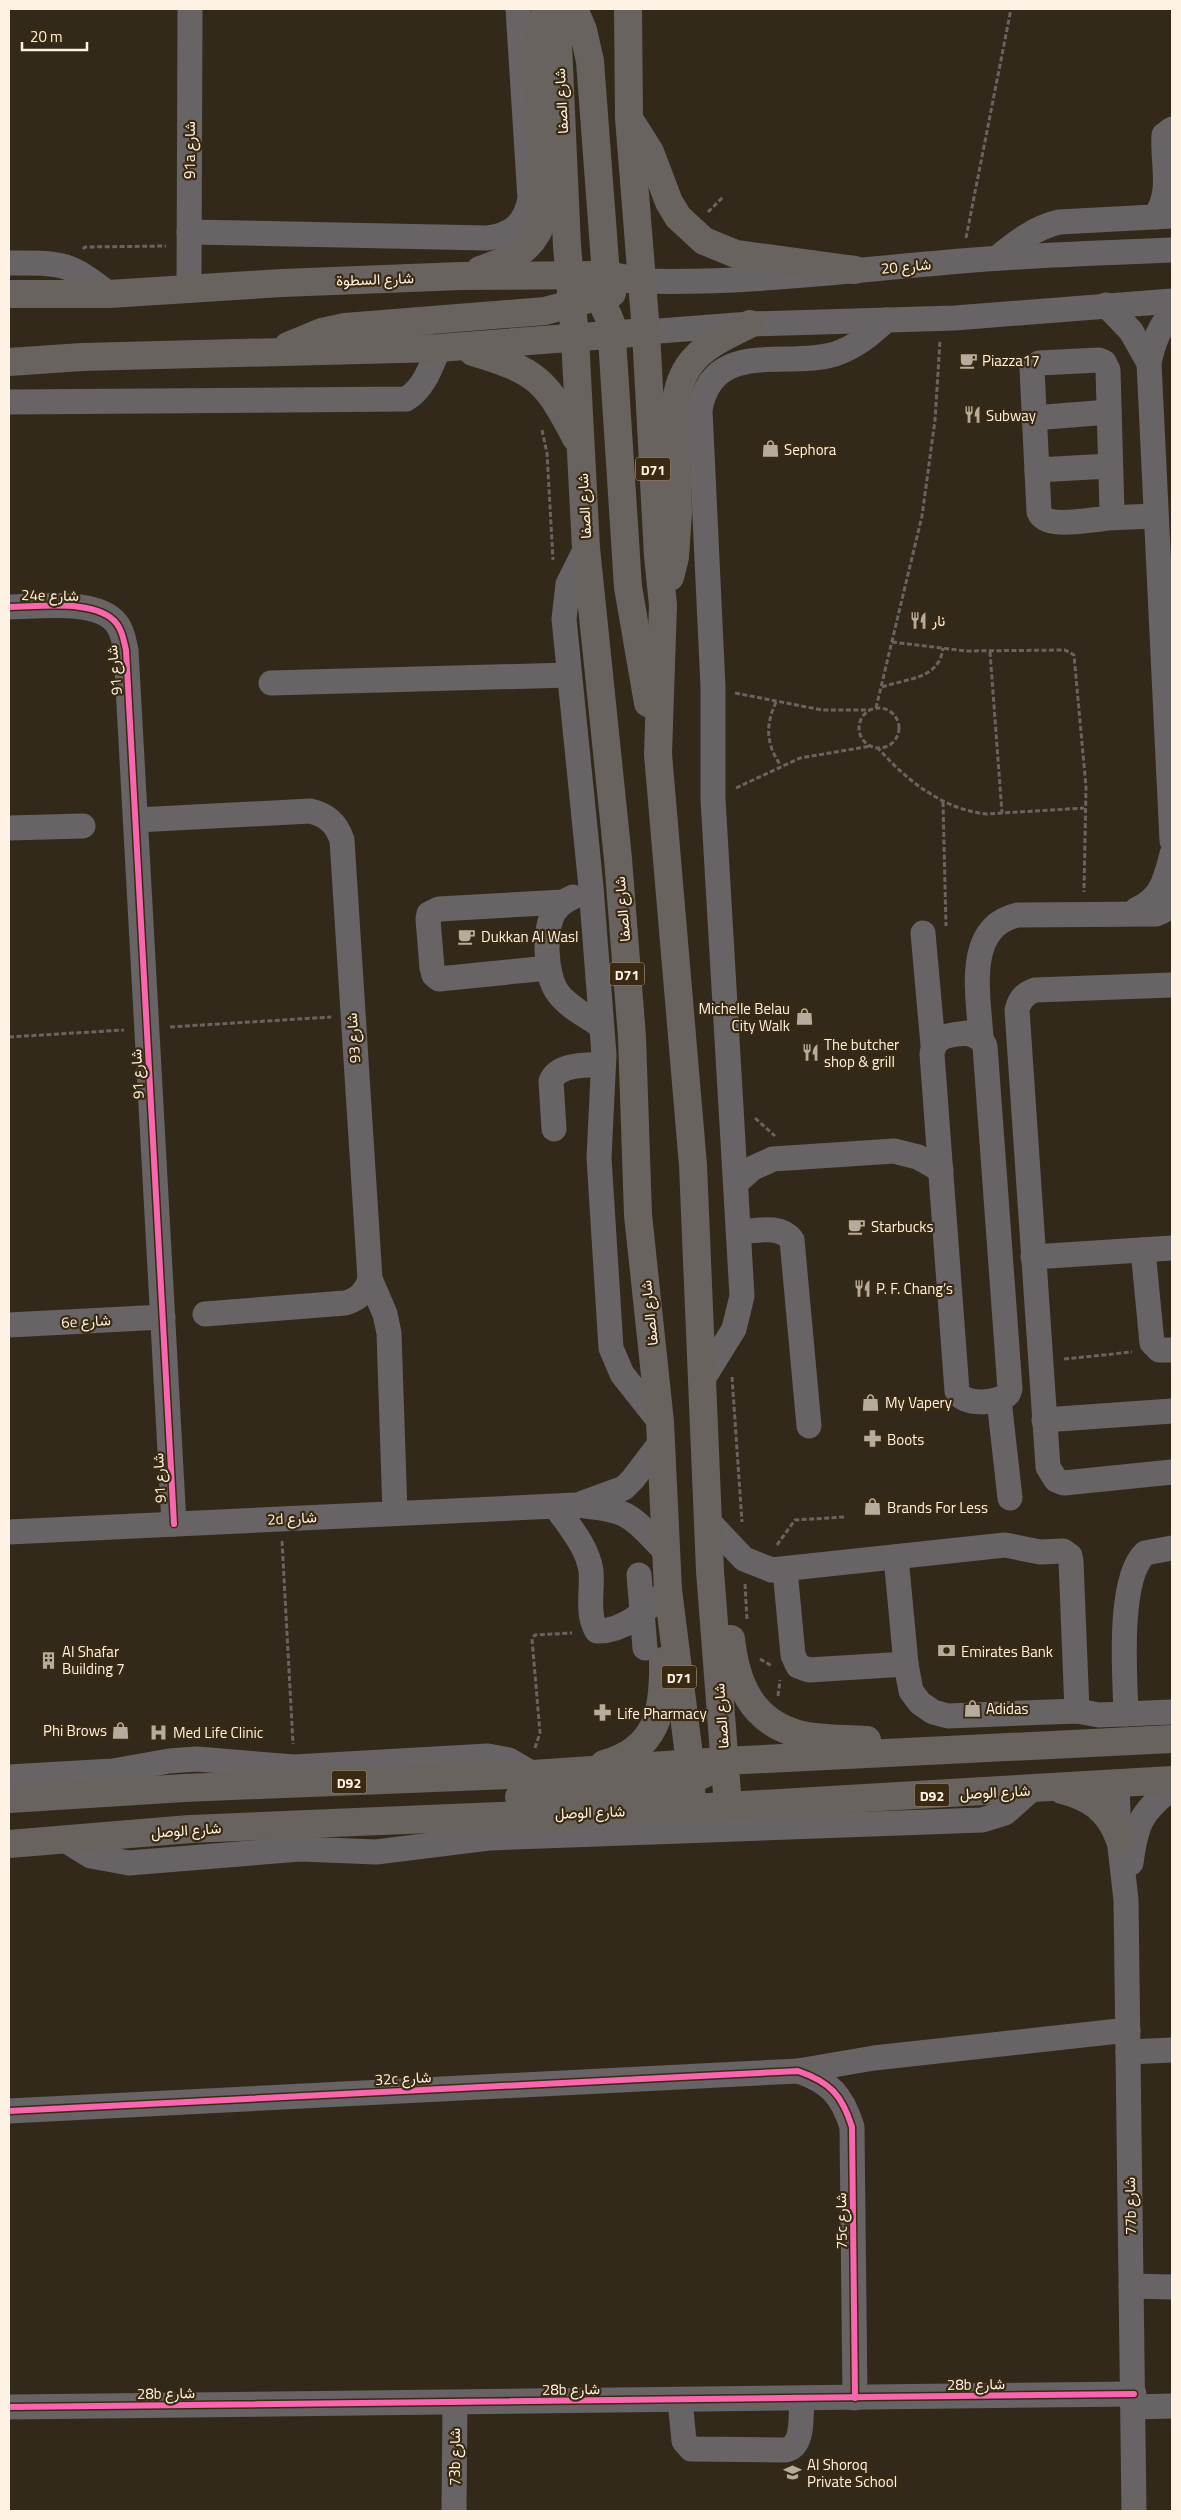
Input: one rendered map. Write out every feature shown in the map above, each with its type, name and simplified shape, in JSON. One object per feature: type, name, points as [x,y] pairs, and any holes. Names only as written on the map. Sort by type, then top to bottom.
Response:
[{"type":"main road","points":[[461,276],[517,256],[540,231],[545,215],[536,52],[540,26],[547,9]]},
{"type":"main road","name":"شارع الصفا","points":[[559,9],[558,44],[569,276],[575,338],[586,548],[618,859],[632,1037],[638,1215],[661,1432],[668,1590],[690,1772],[692,1808]]},
{"type":"main road","points":[[574,9],[583,30],[590,61],[604,242],[606,308],[613,335],[628,587],[658,754]]},
{"type":"main road","name":"شارع الصفا","points":[[628,9],[629,118],[639,241],[640,281],[646,332],[663,605],[658,754],[693,1165],[710,1571],[728,1806]]},
{"type":"main road","points":[[629,118],[650,152],[674,209],[690,230],[704,241],[736,254],[855,270]]},
{"type":"main road","points":[[604,242],[609,249],[617,253],[626,252],[634,248],[639,241]]},
{"type":"main road","name":"شارع السطوة","points":[[9,294],[109,294],[282,283],[461,276],[569,276],[605,287],[640,281]]},
{"type":"main road","points":[[532,313],[542,306],[546,295],[543,283],[533,276]]},
{"type":"main road","points":[[279,352],[300,340],[322,332],[345,327],[532,313],[572,305],[605,287]]},
{"type":"main road","points":[[605,287],[632,324],[646,332]]},
{"type":"main road","points":[[663,605],[675,557],[677,536],[676,394],[681,378],[689,363],[704,348],[750,324]]},
{"type":"main road","points":[[9,362],[439,348],[646,332]]},
{"type":"main road","points":[[439,348],[473,352],[512,363],[525,370],[547,388],[556,400],[580,446]]},
{"type":"main road","points":[[577,372],[579,363],[586,356],[595,353],[604,355],[611,360],[614,369]]},
{"type":"main road","points":[[710,1571],[726,1596],[737,1675],[752,1704],[772,1723],[799,1734],[887,1741],[930,1751]]},
{"type":"main road","points":[[580,1771],[617,1760],[633,1751],[646,1739],[655,1724],[662,1707],[662,1624],[668,1590]]},
{"type":"main road","name":"D92","points":[[9,1799],[184,1788],[580,1771],[690,1772],[724,1761],[1172,1739]]},
{"type":"main road","points":[[358,1820],[384,1808],[413,1801],[523,1796],[666,1785],[690,1772]]},
{"type":"main road","name":"شارع الوصل","points":[[9,1845],[190,1829],[358,1820],[692,1808],[1172,1780]]},
{"type":"main road","points":[[1042,1789],[1084,1796],[1094,1802],[1110,1818],[1119,1838]]},
{"type":"street","name":"91a شارع","points":[[189,290],[190,9]]},
{"type":"street","points":[[189,232],[486,238],[501,236],[513,231],[522,222],[530,199],[518,9]]},
{"type":"street","points":[[997,258],[1026,235],[1059,222],[1164,216],[1169,163],[1164,135],[1172,129]]},
{"type":"street","name":"شارع 20","points":[[640,281],[682,282],[997,258],[1172,250]]},
{"type":"street","points":[[9,262],[52,263],[67,266],[85,275],[109,294]]},
{"type":"street","points":[[646,332],[750,324],[955,318],[1172,301]]},
{"type":"street","points":[[1106,305],[1131,331],[1149,363]]},
{"type":"street","points":[[1172,312],[1160,328],[1153,344],[1149,363],[1172,841]]},
{"type":"street","points":[[703,1379],[729,1339],[738,1318],[742,1296],[740,1232],[731,1119],[713,799],[713,687],[700,410],[703,396],[710,381],[718,373],[730,366],[744,362],[834,354],[865,339],[886,320]]},
{"type":"street","points":[[9,402],[406,399],[420,387],[439,348]]},
{"type":"street","points":[[1106,518],[1113,508],[1108,370],[1104,362],[1099,360],[1039,363],[1035,365],[1030,373],[1039,512],[1045,521],[1156,516]]},
{"type":"street","points":[[1034,418],[1109,412]]},
{"type":"street","points":[[1037,470],[1110,466]]},
{"type":"street","points":[[586,548],[574,568],[565,601],[569,675],[591,887],[601,1026],[603,1064],[599,1158],[611,1348],[622,1374],[661,1432]]},
{"type":"street","name":"24e شارع","points":[[9,607],[90,608],[105,614],[117,624]]},
{"type":"street","name":"شارع 91","points":[[117,624],[126,650],[137,820],[174,1524]]},
{"type":"street","points":[[271,683],[569,675]]},
{"type":"street","name":"شارع 93","points":[[137,820],[310,811],[321,814],[331,820],[338,828],[342,840],[370,1278]]},
{"type":"street","points":[[9,828],[83,826]]},
{"type":"street","points":[[1118,913],[1134,910],[1152,901],[1164,885],[1172,854]]},
{"type":"street","points":[[548,968],[439,978],[434,974],[432,968],[429,914],[438,909],[563,902],[591,887]]},
{"type":"street","points":[[563,902],[550,920],[548,968],[550,979],[559,995],[601,1026]]},
{"type":"street","points":[[935,931],[932,1054],[957,1391],[960,1398],[968,1402],[999,1400],[1008,1394],[1010,1390],[985,1046],[981,1039],[978,971],[968,943],[972,926],[984,914],[1000,910],[1035,915],[1084,913],[1156,914],[1163,911],[1172,902]]},
{"type":"street","points":[[1172,985],[1034,990],[1026,994],[1020,1001],[1017,1010],[1048,1467],[1056,1480],[1064,1483],[1172,1472]]},
{"type":"street","points":[[933,1045],[937,1040],[948,1035],[968,1033],[981,1039]]},
{"type":"street","points":[[554,1129],[551,1081],[554,1075],[563,1069],[603,1064]]},
{"type":"street","points":[[731,1119],[749,1147],[894,1151],[918,1157],[941,1170]]},
{"type":"street","points":[[894,1151],[923,1136],[937,1125]]},
{"type":"street","points":[[736,1183],[775,1148]]},
{"type":"street","points":[[740,1232],[776,1230],[782,1231],[792,1240],[809,1426]]},
{"type":"street","points":[[1002,1283],[1034,1268],[1143,1250],[1172,1248]]},
{"type":"street","points":[[1143,1250],[1152,1343],[1165,1350]]},
{"type":"street","points":[[206,1314],[345,1303],[354,1301],[362,1295],[370,1278]]},
{"type":"street","points":[[370,1278],[382,1305],[389,1333],[395,1513]]},
{"type":"street","name":"6e شارع","points":[[9,1326],[163,1317]]},
{"type":"street","points":[[999,1400],[1010,1498]]},
{"type":"street","points":[[1044,1420],[1172,1411]]},
{"type":"street","name":"2d شارع","points":[[566,1506],[624,1488],[637,1475],[661,1432]]},
{"type":"street","points":[[566,1506],[588,1558],[591,1570],[592,1619],[597,1631],[609,1630],[625,1623],[642,1613],[668,1590]]},
{"type":"street","name":"2d شارع","points":[[9,1532],[566,1506],[621,1511],[641,1526],[666,1552]]},
{"type":"street","points":[[708,1521],[744,1559],[759,1566],[785,1570],[1005,1545],[1033,1551],[1063,1551],[1067,1553],[1071,1561],[1077,1711]]},
{"type":"street","points":[[1126,1714],[1124,1630],[1130,1585],[1137,1564],[1145,1553],[1172,1548]]},
{"type":"street","points":[[896,1557],[906,1664],[911,1691],[920,1703],[933,1712],[948,1716],[1077,1711],[1099,1715],[1172,1712]]},
{"type":"street","points":[[785,1570],[793,1655],[798,1666],[809,1670],[906,1664]]},
{"type":"street","points":[[638,1575],[646,1648]]},
{"type":"street","points":[[9,1777],[113,1771],[168,1761],[197,1759],[294,1767],[488,1756],[510,1760],[532,1774]]},
{"type":"street","name":"77b شارع","points":[[1117,1784],[1119,1838],[1126,1900],[1134,2511]]},
{"type":"street","name":"77b شارع","points":[[1126,1900],[1134,1834],[1138,1824],[1150,1807],[1172,1788]]},
{"type":"street","points":[[65,1840],[91,1856],[129,1863],[300,1849],[376,1852],[479,1839],[982,1820],[1005,1813],[1042,1789]]},
{"type":"street","points":[[1128,2041],[1172,2050]]},
{"type":"street","name":"32c شارع","points":[[9,2111],[798,2071],[874,2058],[1128,2041]]},
{"type":"street","name":"75c شارع","points":[[798,2071],[818,2078],[834,2091],[846,2108],[852,2128],[855,2398]]},
{"type":"street","points":[[1131,2286],[1172,2287]]},
{"type":"street","name":"28b شارع","points":[[9,2407],[855,2398],[1134,2401],[1172,2406]]},
{"type":"street","points":[[680,2400],[684,2441],[691,2449],[776,2450],[790,2449],[798,2441],[802,2399]]},
{"type":"street","name":"73b شارع","points":[[454,2511],[455,2403]]},
{"type":"path","points":[[961,261],[1011,9]]},
{"type":"path","points":[[67,266],[85,247],[169,246],[189,232]]},
{"type":"path","points":[[876,708],[922,516],[934,420],[940,340],[955,339],[955,318]]},
{"type":"path","points":[[539,425],[547,453],[554,570],[565,601]]},
{"type":"path","points":[[892,642],[990,652],[1064,650],[1074,655],[1086,788],[1084,808],[1084,913]]},
{"type":"path","points":[[881,687],[933,671],[939,665],[943,648]]},
{"type":"path","points":[[990,652],[1002,813]]},
{"type":"path","points":[[713,687],[776,702],[822,710],[870,710],[876,708],[889,711],[894,715],[899,728],[898,734],[890,744],[877,748]]},
{"type":"path","points":[[776,702],[769,718],[768,735],[772,752],[781,766]]},
{"type":"path","points":[[870,710],[862,720],[860,731],[862,737],[871,746]]},
{"type":"path","points":[[713,799],[781,766],[820,753],[871,746],[877,748],[905,776],[943,802],[971,812],[1002,813],[1084,808]]},
{"type":"path","points":[[935,931],[943,802]]},
{"type":"path","points":[[9,1037],[352,1015]]},
{"type":"path","points":[[731,1119],[747,1110],[775,1148]]},
{"type":"path","points":[[1040,1361],[1165,1350]]},
{"type":"path","points":[[769,1545],[778,1545],[794,1520],[846,1517]]},
{"type":"path","points":[[280,1518],[294,1767]]},
{"type":"path","points":[[510,1760],[535,1748],[540,1739],[533,1636],[597,1631]]},
{"type":"cycle path","points":[[9,607],[67,606],[96,610],[108,616],[117,624],[126,650],[174,1524]]},
{"type":"cycle path","points":[[9,2111],[798,2071],[819,2080],[833,2091],[844,2106],[852,2127],[855,2398]]},
{"type":"cycle path","points":[[9,2407],[1134,2394]]},
{"type":"place","name":"Piazza17","points":[[968,360]]},
{"type":"place","name":"Subway","points":[[972,415]]},
{"type":"place","name":"Sephora","points":[[770,449]]},
{"type":"place","name":"نار","points":[[918,620]]},
{"type":"place","name":"Dukkan Al Wasl","points":[[467,936]]},
{"type":"place","name":"Michelle Belau City Walk","points":[[804,1017]]},
{"type":"place","name":"The butcher shop & grill","points":[[810,1053]]},
{"type":"place","name":"Starbucks","points":[[857,1226]]},
{"type":"place","name":"P. F. Chang’s","points":[[862,1288]]},
{"type":"place","name":"My Vapery","points":[[871,1402]]},
{"type":"place","name":"Boots","points":[[873,1439]]},
{"type":"place","name":"Brands For Less","points":[[873,1507]]},
{"type":"place","name":"Emirates Bank","points":[[947,1651]]},
{"type":"place","name":"Al Shafar Building 7","points":[[48,1660]]},
{"type":"place","name":"Adidas","points":[[972,1708]]},
{"type":"place","name":"Life Pharmacy","points":[[603,1713]]},
{"type":"place","name":"Phi Brows","points":[[121,1730]]},
{"type":"place","name":"Med Life Clinic","points":[[159,1732]]},
{"type":"place","name":"Al Shoroq Private School","points":[[793,2473]]}]
